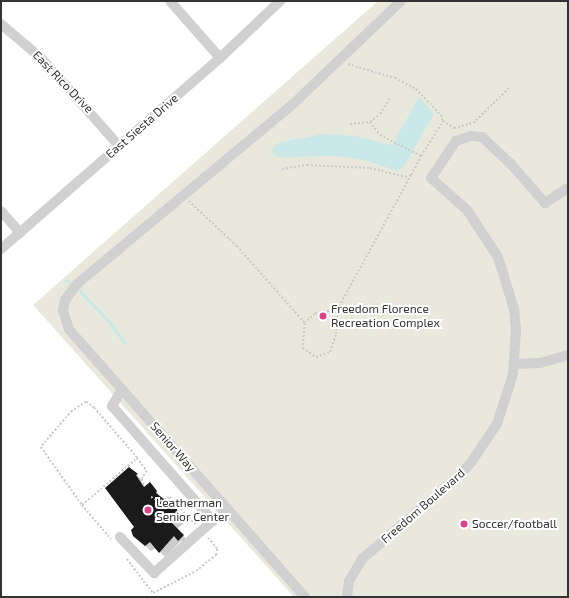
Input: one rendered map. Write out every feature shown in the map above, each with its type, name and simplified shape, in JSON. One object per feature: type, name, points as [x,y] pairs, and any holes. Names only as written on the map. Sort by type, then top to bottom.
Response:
[{"type":"street","points":[[170,1],[220,58]]},
{"type":"street","name":"East Siesta Drive","points":[[1,249],[220,58],[280,1]]},
{"type":"street","points":[[182,195],[293,104],[334,62],[401,1]]},
{"type":"street","name":"East Rico Drive","points":[[1,24],[41,58],[119,146]]},
{"type":"street","name":"Freedom Boulevard","points":[[347,597],[349,581],[360,562],[460,475],[484,445],[504,408],[514,364],[516,330],[514,309],[498,257],[467,210],[431,178],[456,141],[471,136],[482,137],[511,164],[545,204],[568,188]]},
{"type":"street","name":"Senior Way","points":[[182,195],[74,286],[62,310],[64,321],[305,597]]},
{"type":"street","points":[[1,211],[20,233]]},
{"type":"street","points":[[514,364],[540,362],[568,355]]},
{"type":"street","points":[[122,389],[112,406],[213,521]]},
{"type":"street","points":[[118,541],[154,573],[227,508]]},
{"type":"path","points":[[334,62],[356,65],[395,78],[416,89],[441,115],[442,121],[421,156],[337,310],[336,334],[330,352],[316,357],[303,348],[305,323],[315,314],[337,310]]},
{"type":"path","points":[[442,121],[454,128],[473,123],[509,88]]},
{"type":"path","points":[[350,124],[370,122],[380,114],[390,98]]},
{"type":"path","points":[[370,122],[380,135],[415,155],[421,156]]},
{"type":"path","points":[[282,169],[307,165],[351,169],[370,168],[396,176],[412,175]]},
{"type":"path","points":[[182,195],[237,246],[305,323]]},
{"type":"path","points":[[118,541],[82,505],[41,447],[80,404],[86,402],[94,408],[147,471],[142,479],[144,488]]},
{"type":"path","points":[[82,505],[137,458]]},
{"type":"path","points":[[124,556],[154,593],[196,571],[216,555],[216,549],[170,496],[160,501],[151,497]]},
{"type":"shaded area","points":[[378,1],[568,1],[568,597],[294,597],[33,305]]},
{"type":"water","points":[[419,97],[434,114],[404,166],[397,171],[368,161],[336,156],[279,157],[273,154],[273,147],[278,143],[322,134],[355,136],[392,145]]},
{"type":"building","name":"Leatherman Senior Center","points":[[129,467],[138,474],[136,475],[144,487],[150,482],[157,491],[156,493],[177,509],[178,517],[172,523],[184,535],[178,541],[174,536],[159,553],[150,542],[145,546],[133,536],[131,530],[134,527],[105,488]]},
{"type":"waterway","points":[[67,280],[73,285]]},
{"type":"waterway","points":[[77,288],[109,321],[124,342]]},
{"type":"place","name":"Freedom Florence Recreation Complex","points":[[323,316]]},
{"type":"place","name":"Leatherman Senior Center","points":[[148,510]]},
{"type":"place","name":"Soccer/football","points":[[464,524]]}]
